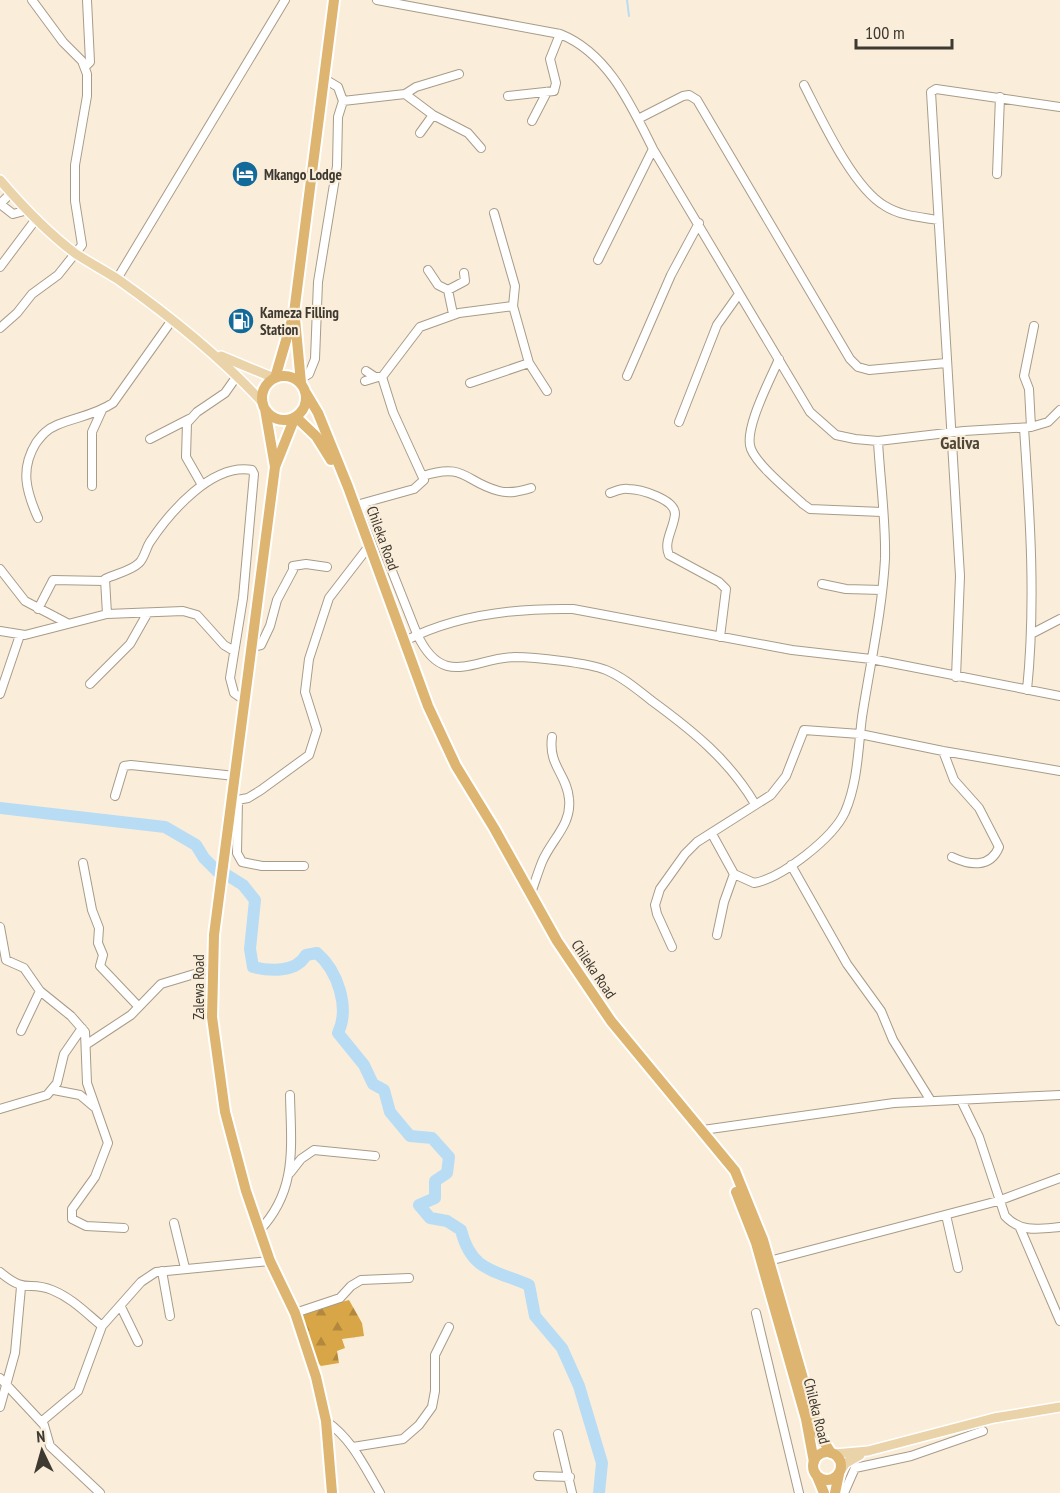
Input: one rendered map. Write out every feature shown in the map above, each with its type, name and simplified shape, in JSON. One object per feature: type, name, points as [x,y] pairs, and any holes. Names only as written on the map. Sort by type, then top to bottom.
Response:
[{"type":"highway","points":[[294,313],[306,404],[295,417],[285,420],[276,418],[264,406],[264,389],[274,378],[294,313],[334,0]]},
{"type":"highway","points":[[274,378],[289,376],[303,385]]},
{"type":"highway","name":"Chileka Road","points":[[303,385],[318,413],[348,487],[360,504],[405,641],[439,733],[556,941],[611,1021],[704,1130],[735,1171],[819,1434],[841,1463],[840,1472]]},
{"type":"highway","name":"Zalewa Road","points":[[264,406],[275,467]]},
{"type":"highway","points":[[295,417],[326,450],[366,550],[422,706],[452,769],[552,943],[603,1019],[728,1174],[765,1262]]},
{"type":"highway","name":"Zalewa Road","points":[[295,417],[275,467],[244,700],[235,776],[235,800],[211,969],[212,1017],[225,1112],[259,1230],[270,1261],[295,1313],[316,1377],[326,1421],[333,1493]]},
{"type":"highway","name":"Chileka Road","points":[[765,1262],[806,1419],[817,1476],[824,1493]]},
{"type":"highway","name":"Chileka Road","points":[[814,1462],[820,1454],[833,1453]]},
{"type":"highway","points":[[817,1476],[830,1479],[840,1472]]},
{"type":"highway","points":[[834,1493],[840,1472]]},
{"type":"main road","points":[[0,180],[36,219],[76,254],[117,279],[213,353],[264,406]]},
{"type":"main road","points":[[213,353],[274,378]]},
{"type":"main road","points":[[833,1453],[868,1450],[994,1418],[1060,1407]]},
{"type":"main road","points":[[840,1472],[846,1463],[868,1450]]},
{"type":"street","points":[[0,328],[3,320],[17,313],[32,294],[58,275],[82,245],[75,201],[75,165],[87,96],[85,67],[32,0]]},
{"type":"street","points":[[85,67],[90,62],[87,0]]},
{"type":"street","points":[[117,279],[285,0]]},
{"type":"street","points":[[377,0],[560,34],[575,40],[595,55],[638,119],[653,149],[810,412],[821,424],[837,435],[878,441],[951,432],[1028,428],[1048,422],[1059,415]]},
{"type":"street","points":[[508,96],[554,91],[556,87],[550,59],[560,34]]},
{"type":"street","points":[[343,101],[405,94],[416,87],[459,74]]},
{"type":"street","points":[[303,385],[315,359],[318,282],[337,166],[338,117],[343,101],[338,87],[324,78]]},
{"type":"street","points":[[804,85],[837,146],[868,193],[884,206],[899,213],[938,220]]},
{"type":"street","points":[[956,677],[960,576],[931,92],[936,89],[1060,106]]},
{"type":"street","points":[[532,121],[547,92]]},
{"type":"street","points":[[405,94],[434,115],[468,133],[481,148]]},
{"type":"street","points":[[638,119],[682,96],[689,95],[697,100],[850,360],[858,367],[869,370],[946,363]]},
{"type":"street","points":[[997,174],[1000,97]]},
{"type":"street","points":[[420,134],[434,115]]},
{"type":"street","points":[[598,260],[653,149]]},
{"type":"street","points":[[11,193],[0,204],[13,214],[28,210]]},
{"type":"street","points":[[494,213],[516,292],[513,306],[529,363],[548,391]]},
{"type":"street","points":[[0,267],[36,219]]},
{"type":"street","points":[[627,376],[671,275],[699,223]]},
{"type":"street","points":[[428,270],[438,285],[448,290]]},
{"type":"street","points":[[448,290],[465,281],[464,273]]},
{"type":"street","points":[[448,290],[453,314]]},
{"type":"street","points":[[679,422],[717,326],[739,294]]},
{"type":"street","points":[[365,381],[380,377],[415,331],[431,321],[453,314],[513,306]]},
{"type":"street","points":[[38,518],[26,481],[25,470],[28,456],[43,433],[54,426],[102,410],[122,394],[172,320]]},
{"type":"street","points":[[1027,690],[1033,633],[1029,389],[1024,376],[1034,326]]},
{"type":"street","points":[[779,359],[762,398],[750,438],[751,449],[755,456],[810,509],[882,512]]},
{"type":"street","points":[[470,382],[529,363]]},
{"type":"street","points":[[366,371],[380,377],[424,480],[414,489],[360,504],[425,650],[452,668],[461,669],[503,658],[518,657],[606,670],[629,683],[693,731],[735,773],[754,804]]},
{"type":"street","points":[[150,439],[189,419],[225,393],[237,376]]},
{"type":"street","points":[[92,486],[92,432],[102,410]]},
{"type":"street","points":[[189,419],[186,457],[202,484]]},
{"type":"street","points":[[712,834],[734,874],[754,883],[777,875],[790,865],[828,835],[844,812],[855,775],[882,590],[885,557],[878,441]]},
{"type":"street","points":[[38,609],[53,580],[105,581],[141,562],[146,548],[167,518],[202,484],[235,469],[249,470],[255,474],[243,598],[234,651],[231,687],[234,693],[244,700]]},
{"type":"street","points":[[423,476],[447,470],[466,475],[497,491],[516,492],[531,488]]},
{"type":"street","points":[[610,493],[622,489],[642,491],[660,497],[674,510],[666,548],[669,555],[719,582],[726,589],[720,637]]},
{"type":"street","points":[[304,866],[262,866],[242,862],[237,853],[235,800],[261,790],[304,760],[313,747],[316,721],[305,692],[309,659],[329,598],[366,550]]},
{"type":"street","points":[[252,647],[261,645],[266,636],[277,600],[293,566],[306,564],[327,567]]},
{"type":"street","points":[[0,569],[25,601],[67,623]]},
{"type":"street","points":[[105,581],[107,614]]},
{"type":"street","points":[[822,584],[846,590],[882,590]]},
{"type":"street","points":[[405,641],[417,634],[460,620],[546,608],[597,611],[720,637],[792,650],[871,659],[1060,696]]},
{"type":"street","points":[[0,631],[20,635],[107,614],[189,611],[197,615],[224,645],[234,651]]},
{"type":"street","points":[[90,684],[130,644],[147,614]]},
{"type":"street","points":[[1033,633],[1060,619]]},
{"type":"street","points":[[1,695],[20,635]]},
{"type":"street","points":[[672,947],[657,914],[656,897],[691,847],[771,795],[780,785],[804,730],[860,734],[1060,771]]},
{"type":"street","points":[[531,893],[542,862],[563,828],[569,806],[568,792],[550,754],[552,737]]},
{"type":"street","points":[[943,751],[954,780],[979,808],[999,848],[996,855],[983,864],[963,862],[952,856]]},
{"type":"street","points":[[115,795],[124,766],[235,776]]},
{"type":"street","points":[[82,863],[92,910],[99,928],[98,943],[103,955],[100,966],[138,1006]]},
{"type":"street","points":[[790,865],[847,964],[881,1011],[893,1041],[931,1101]]},
{"type":"street","points":[[717,935],[724,902],[734,874]]},
{"type":"street","points":[[0,927],[6,960],[24,968],[40,991],[71,1016],[82,1028],[87,1044],[85,1073],[94,1107],[108,1143],[95,1177],[70,1214],[76,1223],[86,1226],[124,1228]]},
{"type":"street","points":[[87,1044],[113,1029],[161,984],[211,969]]},
{"type":"street","points":[[21,1031],[40,991]]},
{"type":"street","points":[[0,1109],[47,1095],[54,1090],[61,1059],[82,1028]]},
{"type":"street","points":[[54,1090],[80,1095],[94,1107]]},
{"type":"street","points":[[259,1230],[270,1219],[283,1198],[290,1173],[290,1095]]},
{"type":"street","points":[[704,1130],[866,1107],[931,1101],[1060,1095]]},
{"type":"street","points":[[961,1100],[979,1137],[998,1201],[1005,1216],[1020,1228],[1060,1321]]},
{"type":"street","points":[[290,1173],[301,1159],[314,1150],[375,1156]]},
{"type":"street","points":[[765,1262],[998,1201],[1060,1178]]},
{"type":"street","points":[[946,1215],[958,1268]]},
{"type":"street","points":[[174,1223],[185,1268]]},
{"type":"street","points":[[1020,1228],[1034,1230],[1060,1227]]},
{"type":"street","points":[[41,1422],[78,1391],[102,1326],[122,1307],[149,1274],[185,1268],[270,1261]]},
{"type":"street","points":[[162,1271],[170,1316]]},
{"type":"street","points":[[0,1272],[21,1287],[50,1289],[63,1295],[102,1326]]},
{"type":"street","points":[[295,1313],[340,1298],[351,1286],[361,1280],[408,1278]]},
{"type":"street","points":[[0,1407],[15,1353],[21,1287]]},
{"type":"street","points":[[122,1307],[138,1342]]},
{"type":"street","points":[[756,1313],[799,1493]]},
{"type":"street","points":[[353,1447],[404,1438],[419,1425],[432,1407],[435,1391],[435,1355],[449,1327]]},
{"type":"street","points":[[0,1378],[41,1422],[50,1446],[73,1471],[100,1493]]},
{"type":"street","points":[[326,1421],[342,1432],[380,1493]]},
{"type":"street","points":[[844,1493],[855,1468],[910,1456],[983,1431]]},
{"type":"street","points":[[558,1434],[570,1476],[572,1493]]},
{"type":"street","points":[[538,1476],[570,1476]]},
{"type":"green space","points":[[349,1300],[362,1323],[364,1336],[342,1339],[345,1348],[337,1351],[339,1363],[321,1366],[316,1361],[303,1317],[304,1312]]},
{"type":"waterway","points":[[627,0],[629,16]]},
{"type":"waterway","points":[[0,808],[165,827],[196,845],[204,858],[218,872]]},
{"type":"waterway","points":[[227,875],[243,885],[255,900],[250,949],[253,967],[275,970],[289,968],[302,961],[306,955],[317,953],[331,970],[340,990],[343,1012],[338,1033],[364,1065],[373,1084],[384,1090],[390,1112],[410,1136],[432,1138],[449,1157],[447,1173],[435,1181],[435,1198],[419,1205],[430,1218],[447,1221],[461,1230],[471,1254],[486,1267],[529,1285],[535,1316],[562,1348],[579,1386],[602,1463],[599,1493]]},
{"type":"place","name":"Mkango Lodge","points":[[245,174]]},
{"type":"place","name":"Kameza Filling Station","points":[[241,321]]},
{"type":"district","name":"Galiva","points":[[960,442]]}]
